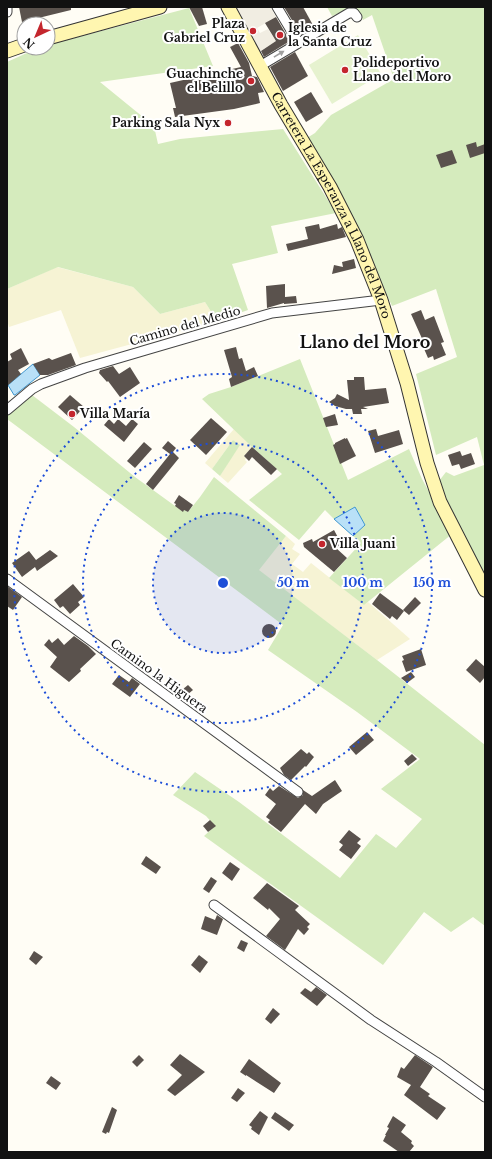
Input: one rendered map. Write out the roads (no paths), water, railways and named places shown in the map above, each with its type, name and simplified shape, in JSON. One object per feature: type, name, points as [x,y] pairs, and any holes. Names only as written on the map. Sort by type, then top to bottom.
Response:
[{"type":"main road","points":[[56,36],[160,7]]},
{"type":"main road","name":"Carretera La Esperanza a Llano del Moro","points":[[228,7],[260,66],[330,187],[357,240],[382,300],[407,383],[427,463],[440,502],[485,590]]},
{"type":"street","points":[[7,7],[7,12]]},
{"type":"street","points":[[277,7],[298,42]]},
{"type":"street","points":[[260,66],[349,13],[354,13],[356,17]]},
{"type":"street","name":"Camino del Medio","points":[[7,410],[32,389],[41,384],[85,368],[195,335],[272,313],[382,300]]},
{"type":"street","name":"Camino la Higuera","points":[[7,579],[298,792]]},
{"type":"street","points":[[214,905],[371,1020],[436,1062],[485,1097]]},
{"type":"water","points":[[33,364],[40,375],[14,395],[8,385]]},
{"type":"water","points":[[355,507],[365,525],[353,536],[334,519]]},
{"type":"place","name":"Plaza Gabriel Cruz","points":[[253,31]]},
{"type":"place","name":"Iglesia de la Santa Cruz","points":[[280,35]]},
{"type":"place","name":"Polideportivo Llano del Moro","points":[[345,70]]},
{"type":"place","name":"Guachinche el Belillo","points":[[251,81]]},
{"type":"place","name":"Parking Sala Nyx","points":[[228,123]]},
{"type":"place","name":"Villa María","points":[[72,414]]},
{"type":"place","name":"Villa Juani","points":[[322,544]]},
{"type":"district","name":"Llano del Moro","points":[[365,342]]}]
